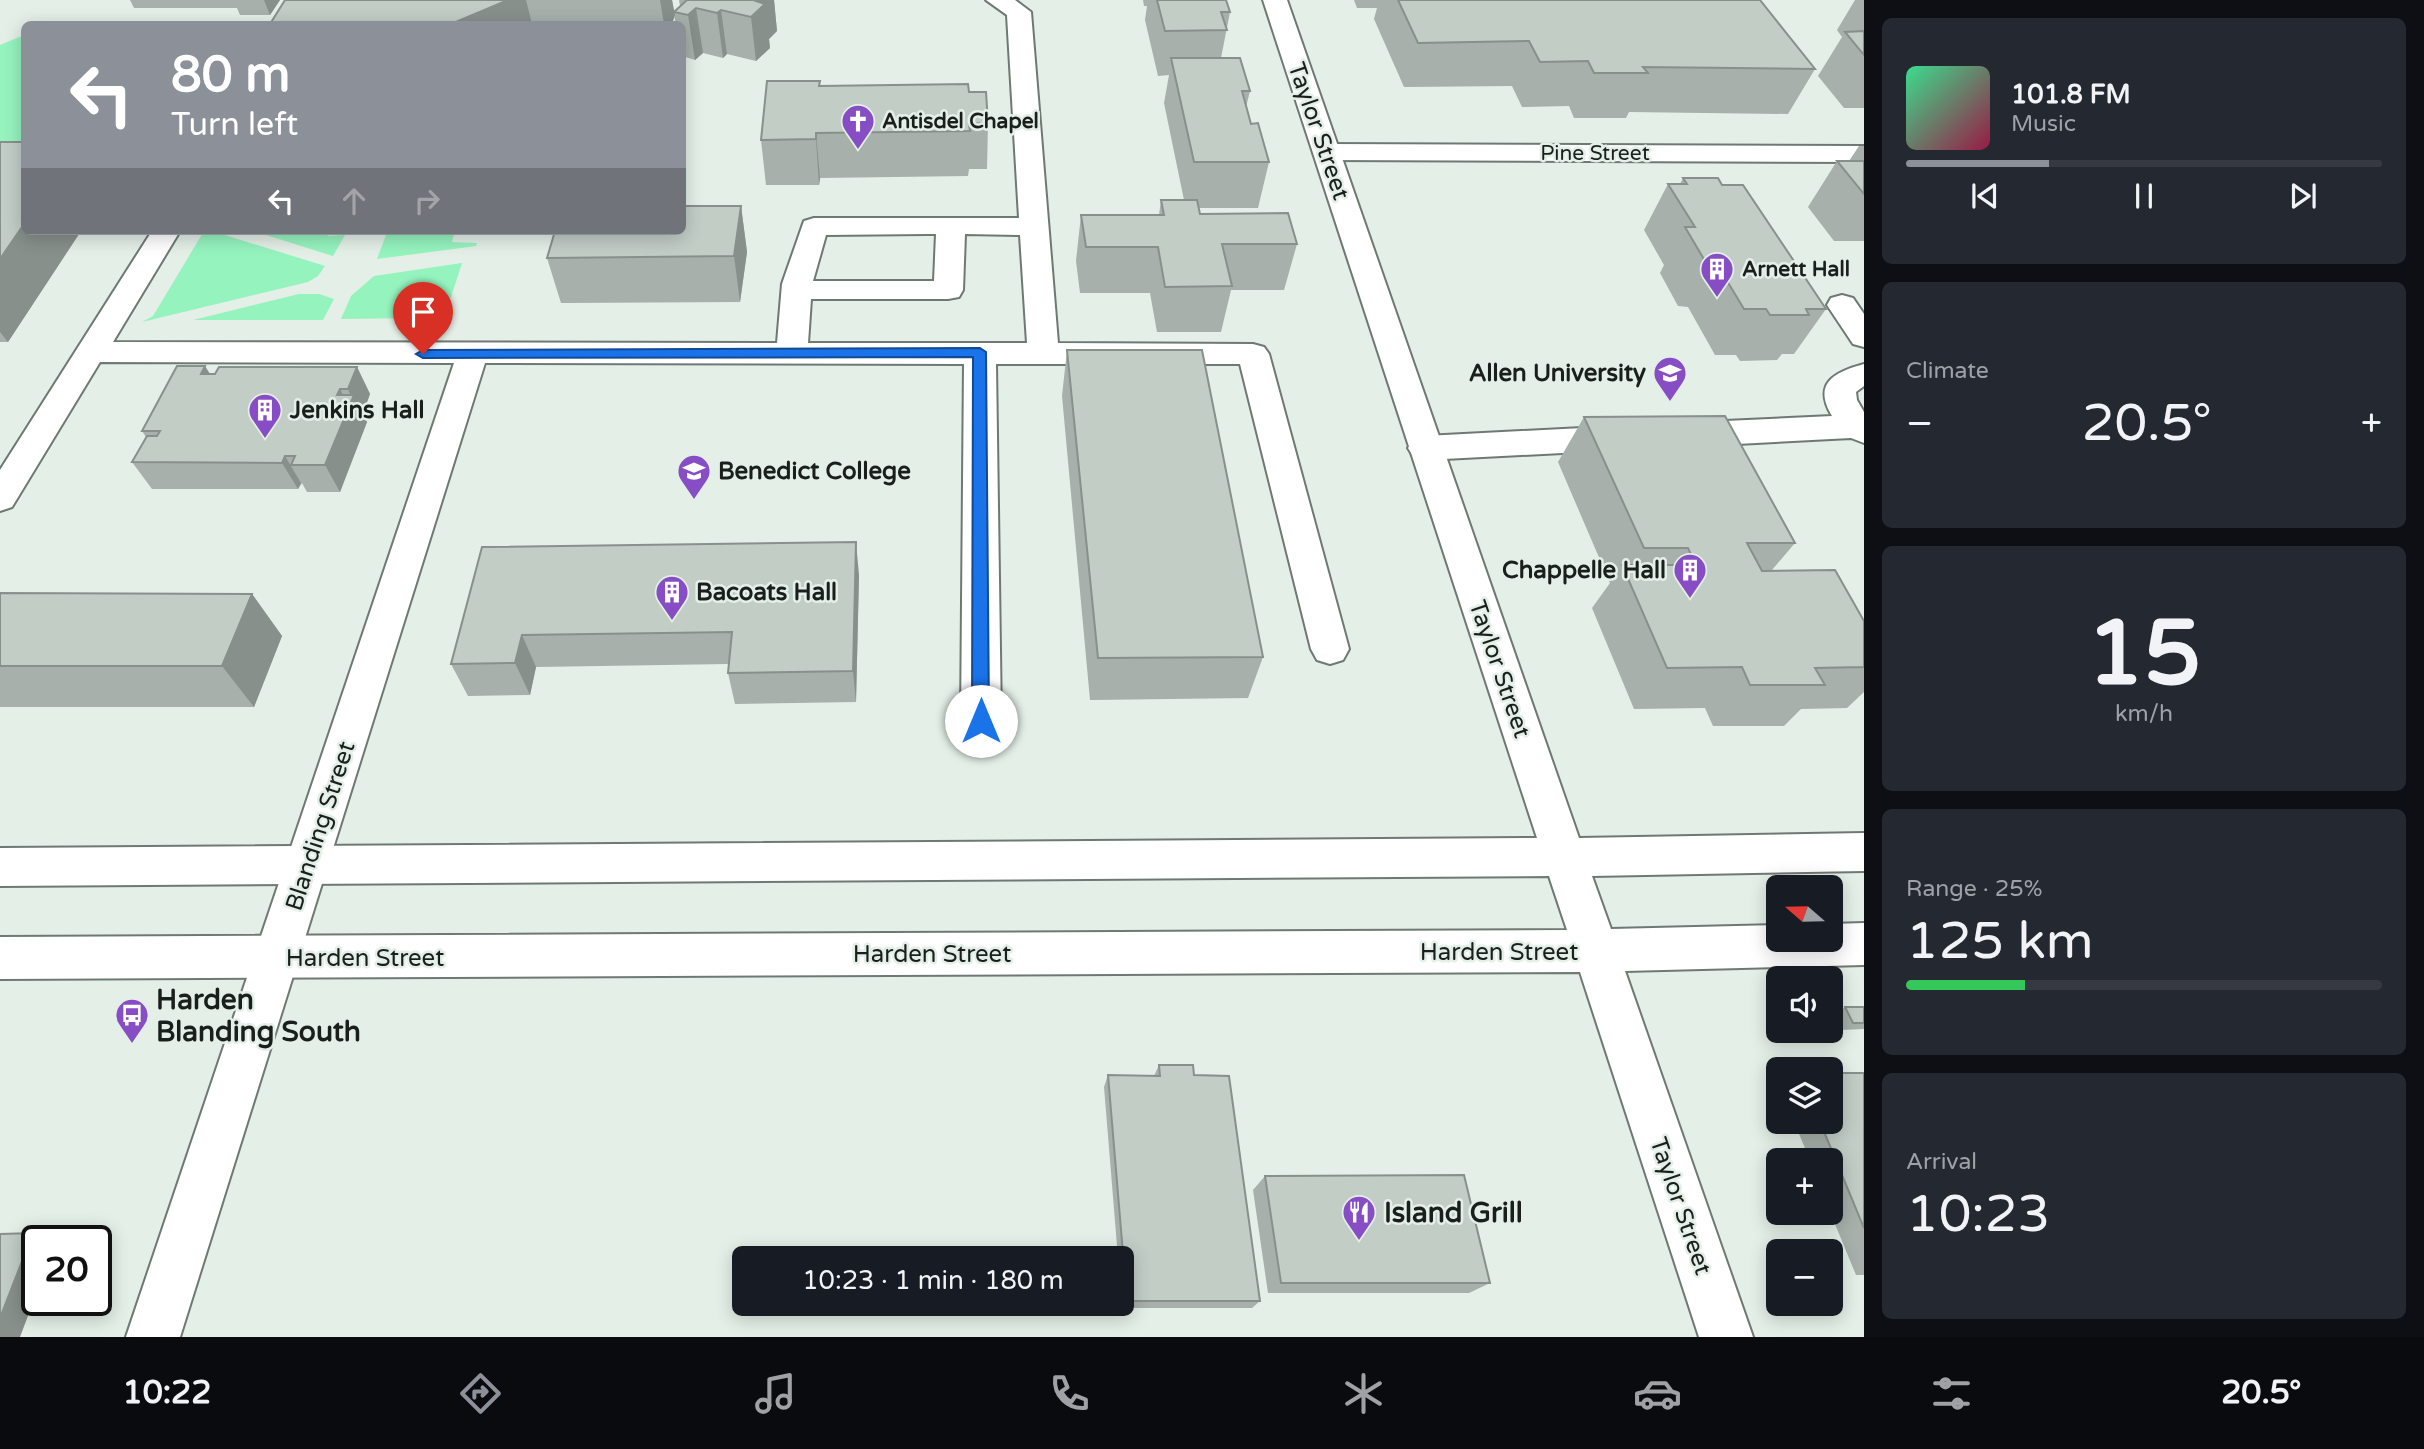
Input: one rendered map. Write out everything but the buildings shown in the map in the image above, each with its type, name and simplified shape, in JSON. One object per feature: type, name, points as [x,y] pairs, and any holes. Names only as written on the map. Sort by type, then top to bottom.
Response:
[{"type":"main road","name":"Taylor Street","points":[[1275,0],[1726,1337]]},
{"type":"main road","points":[[1018,4],[1043,352]]},
{"type":"main road","name":"Pine Street","points":[[1326,152],[1864,154]]},
{"type":"main road","points":[[792,353],[797,290],[814,227],[951,225],[1034,228]]},
{"type":"main road","points":[[797,290],[948,290],[951,225]]},
{"type":"main road","points":[[0,498],[163,235]]},
{"type":"main road","points":[[1842,305],[1864,337]]},
{"type":"main road","points":[[90,352],[472,355],[980,352],[1253,354],[1329,649]]},
{"type":"main road","points":[[980,352],[981,721]]},
{"type":"main road","name":"Blanding Street","points":[[153,1337],[472,355]]},
{"type":"main road","points":[[1861,428],[1841,405],[1839,393],[1845,383],[1864,375]]},
{"type":"main road","points":[[1426,448],[1861,428]]},
{"type":"main road","points":[[0,867],[1563,857],[1864,852]]},
{"type":"main road","name":"Harden Street","points":[[0,958],[1595,951],[1864,944]]},
{"type":"green space","points":[[21,36],[21,157],[0,157],[0,45]]},
{"type":"green space","points":[[202,235],[225,235],[325,266],[318,276],[308,282],[142,322],[153,316]]},
{"type":"green space","points":[[266,235],[345,235],[333,256]]},
{"type":"green space","points":[[386,235],[454,235],[452,242],[477,243],[476,246],[377,259]]},
{"type":"green space","points":[[462,263],[451,297],[441,311],[450,318],[428,325],[419,318],[341,319],[351,296],[374,276]]},
{"type":"green space","points":[[299,294],[319,294],[334,299],[323,320],[193,320]]},
{"type":"place","name":"Antisdel Chapel","points":[[858,151]]},
{"type":"place","name":"Arnett Hall","points":[[1717,299]]},
{"type":"place","name":"Allen University","points":[[1670,403]]},
{"type":"place","name":"Jenkins Hall","points":[[265,440]]},
{"type":"place","name":"Benedict College","points":[[694,501]]},
{"type":"place","name":"Chappelle Hall","points":[[1690,600]]},
{"type":"place","name":"Bacoats Hall","points":[[672,622]]},
{"type":"place","name":"Harden Blanding South","points":[[132,1045]]},
{"type":"place","name":"Island Grill","points":[[1359,1242]]},
{"type":"route","points":[[423,354],[980,352],[981,721]]}]
